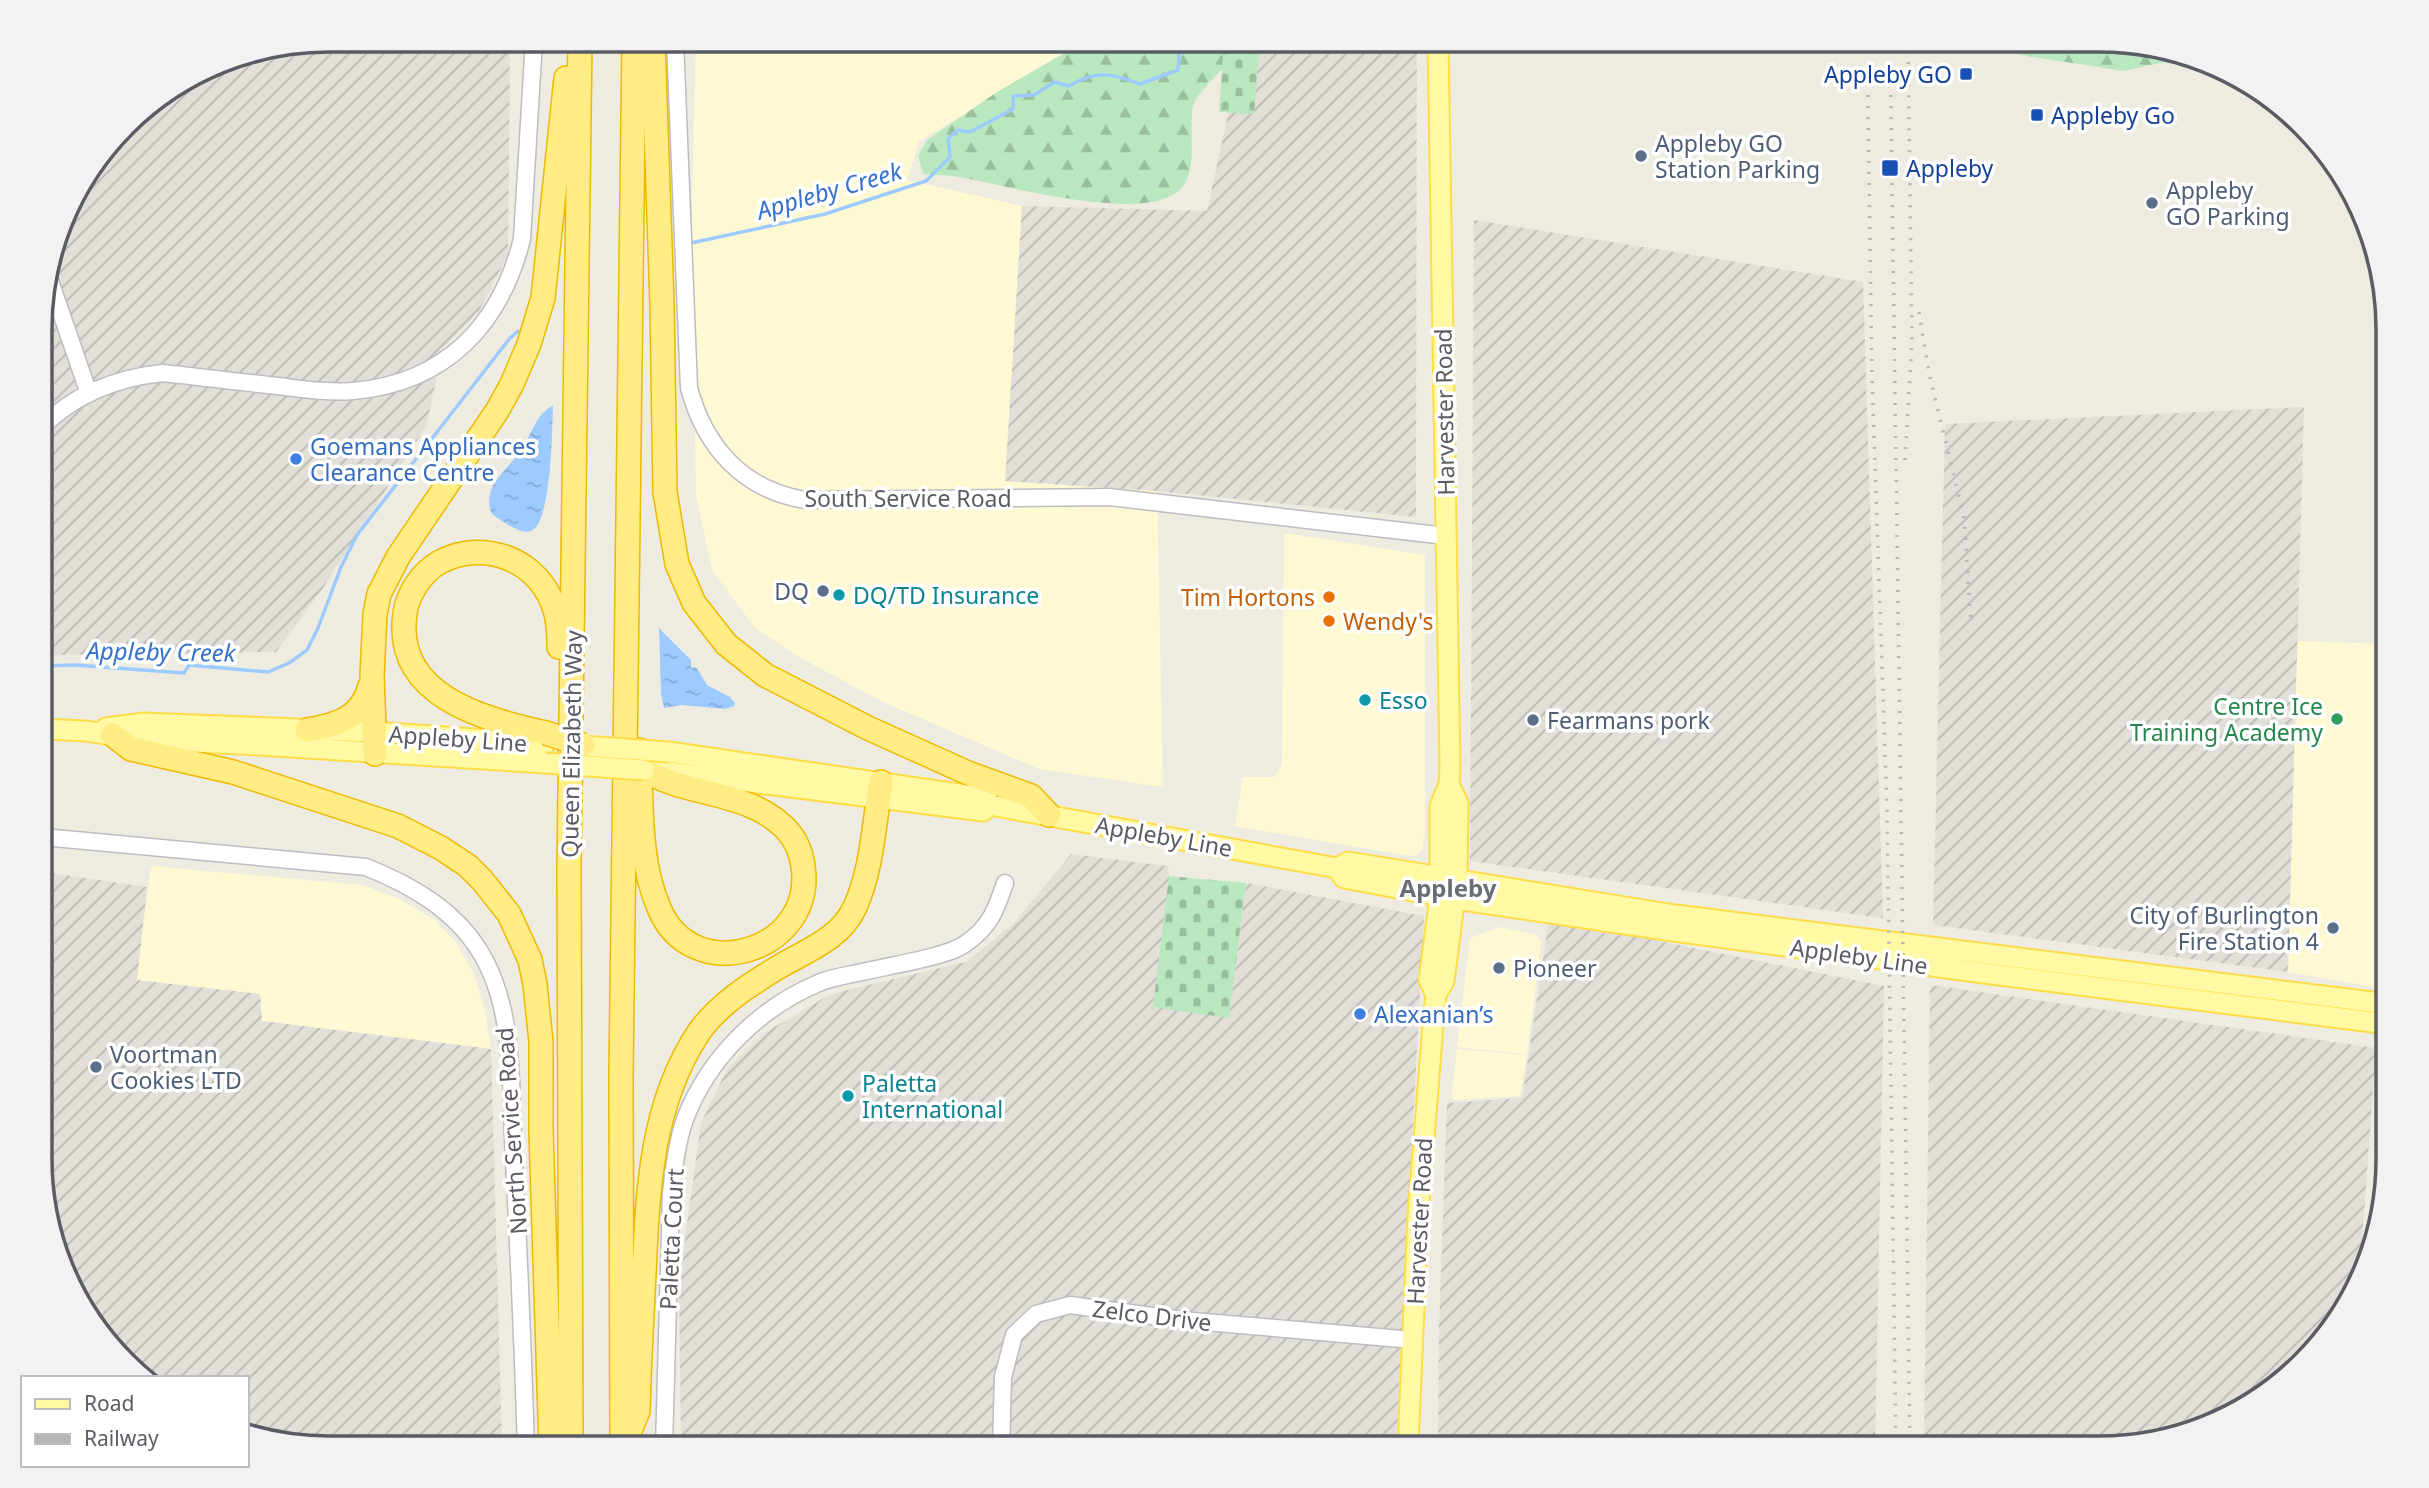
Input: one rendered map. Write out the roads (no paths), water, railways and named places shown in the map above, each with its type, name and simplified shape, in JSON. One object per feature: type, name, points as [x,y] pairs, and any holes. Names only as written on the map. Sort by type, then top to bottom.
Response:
[{"type":"highway","points":[[375,743],[372,676],[375,614],[387,575],[497,411],[529,344],[545,285],[568,52]]},
{"type":"highway","name":"Queen Elizabeth Way","points":[[571,1436],[569,868],[580,52]]},
{"type":"highway","points":[[623,1436],[621,1077],[634,52]]},
{"type":"highway","points":[[653,52],[665,492],[677,564],[694,603],[726,644],[765,675],[868,728],[965,772],[1031,796],[1049,815]]},
{"type":"highway","points":[[569,868],[558,622],[555,608],[542,584],[513,559],[490,552],[476,552],[439,563],[418,582],[406,608],[404,642],[416,671],[438,692],[459,706],[545,747],[583,745]]},
{"type":"highway","points":[[627,622],[636,671],[644,840],[648,872],[660,911],[669,928],[698,949],[729,953],[747,951],[765,944],[791,920],[800,904],[804,876],[799,850],[794,840],[770,815],[751,805],[669,769],[644,770]]},
{"type":"highway","points":[[307,730],[331,726],[352,716],[368,696],[372,676]]},
{"type":"highway","points":[[113,736],[131,749],[233,772],[398,826],[441,848],[468,866],[509,914],[530,960],[536,984],[541,1042],[541,1131],[551,1436]]},
{"type":"highway","points":[[628,1436],[638,1411],[647,1217],[658,1128],[669,1090],[682,1060],[714,1015],[746,989],[831,937],[854,909],[868,862],[879,790]]},
{"type":"main road","name":"Harvester Road","points":[[1438,52],[1449,784],[1440,806],[1440,846],[1448,888]]},
{"type":"main road","name":"Appleby Line","points":[[86,731],[144,723],[307,730],[375,743]]},
{"type":"main road","name":"Appleby Line","points":[[52,729],[86,731],[142,740],[242,744],[375,743],[545,747],[644,770]]},
{"type":"main road","name":"Appleby Line","points":[[583,745],[669,769],[879,790],[982,811],[990,805],[1337,868],[1348,862],[1418,874],[1448,888],[1991,974],[2376,1022]]},
{"type":"main road","name":"Harvester Road","points":[[1409,1436],[1418,1215],[1436,995],[1429,980],[1448,888],[1458,803],[1449,784]]},
{"type":"main road","points":[[1418,874],[1431,862],[1440,846]]},
{"type":"main road","name":"Appleby Line","points":[[1337,868],[1344,878],[1668,914],[2376,1002]]},
{"type":"street","points":[[52,418],[64,407],[116,381],[162,373],[323,391],[368,390],[393,385],[412,377],[433,367],[462,347],[480,329],[506,287],[522,239],[533,52]]},
{"type":"street","name":"South Service Road","points":[[675,52],[689,388],[695,412],[715,445],[738,471],[759,486],[781,496],[805,500],[1108,497],[1446,536]]},
{"type":"street","points":[[55,295],[89,394]]},
{"type":"street","name":"North Service Road","points":[[52,839],[366,867],[395,878],[424,895],[445,911],[467,934],[480,951],[497,988],[510,1062],[526,1436]]},
{"type":"street","name":"Paletta Court","points":[[664,1436],[671,1193],[685,1120],[708,1073],[732,1044],[758,1020],[789,998],[823,981],[963,946],[993,918],[1005,883]]},
{"type":"street","name":"Zelco Drive","points":[[1002,1436],[1003,1377],[1014,1335],[1037,1314],[1070,1305],[1182,1320],[1413,1339]]},
{"type":"water","points":[[553,405],[550,473],[543,511],[538,524],[531,531],[522,531],[492,514],[490,495],[498,478],[522,449],[538,420]]},
{"type":"water","points":[[659,628],[691,660],[691,668],[696,667],[707,685],[730,697],[735,703],[734,706],[725,709],[681,705],[664,708],[661,694]]},
{"type":"waterway","name":"Appleby Creek","points":[[691,243],[825,214],[926,181],[950,157],[948,139],[958,130],[970,132],[1013,109],[1013,96],[1034,95],[1055,82],[1069,86],[1096,75],[1121,77],[1140,84],[1178,70],[1179,52]]},
{"type":"waterway","name":"Appleby Creek","points":[[52,666],[184,673],[189,665],[268,672],[289,663],[307,650],[357,535],[518,331]]},
{"type":"railway","points":[[1867,52],[1872,377],[1887,810],[1896,1436]]},
{"type":"railway","points":[[1890,52],[1910,1436]]},
{"type":"railway","points":[[1905,460],[1912,342],[1908,52]]},
{"type":"railway","points":[[1919,312],[1929,373],[1964,518],[1971,621]]},
{"type":"place","name":"Appleby GO","points":[[1966,74]]},
{"type":"place","name":"Appleby Go","points":[[2037,115]]},
{"type":"place","name":"Appleby GO Station Parking","points":[[1641,156]]},
{"type":"place","name":"Appleby","points":[[1890,168]]},
{"type":"place","name":"Appleby GO Parking","points":[[2152,203]]},
{"type":"place","name":"Goemans Appliances Clearance Centre","points":[[296,459]]},
{"type":"place","name":"DQ","points":[[823,591]]},
{"type":"place","name":"DQ/TD Insurance","points":[[839,595]]},
{"type":"place","name":"Tim Hortons","points":[[1329,597]]},
{"type":"place","name":"Wendy's","points":[[1329,621]]},
{"type":"place","name":"Esso","points":[[1365,700]]},
{"type":"place","name":"Centre Ice Training Academy","points":[[2337,719]]},
{"type":"place","name":"Fearmans pork","points":[[1533,720]]},
{"type":"place","name":"City of Burlington Fire Station 4","points":[[2333,928]]},
{"type":"place","name":"Pioneer","points":[[1499,968]]},
{"type":"place","name":"Alexanian’s","points":[[1360,1014]]},
{"type":"place","name":"Voortman Cookies LTD","points":[[96,1067]]},
{"type":"place","name":"Paletta International","points":[[848,1096]]},
{"type":"district","name":"Appleby","points":[[1448,887]]}]
